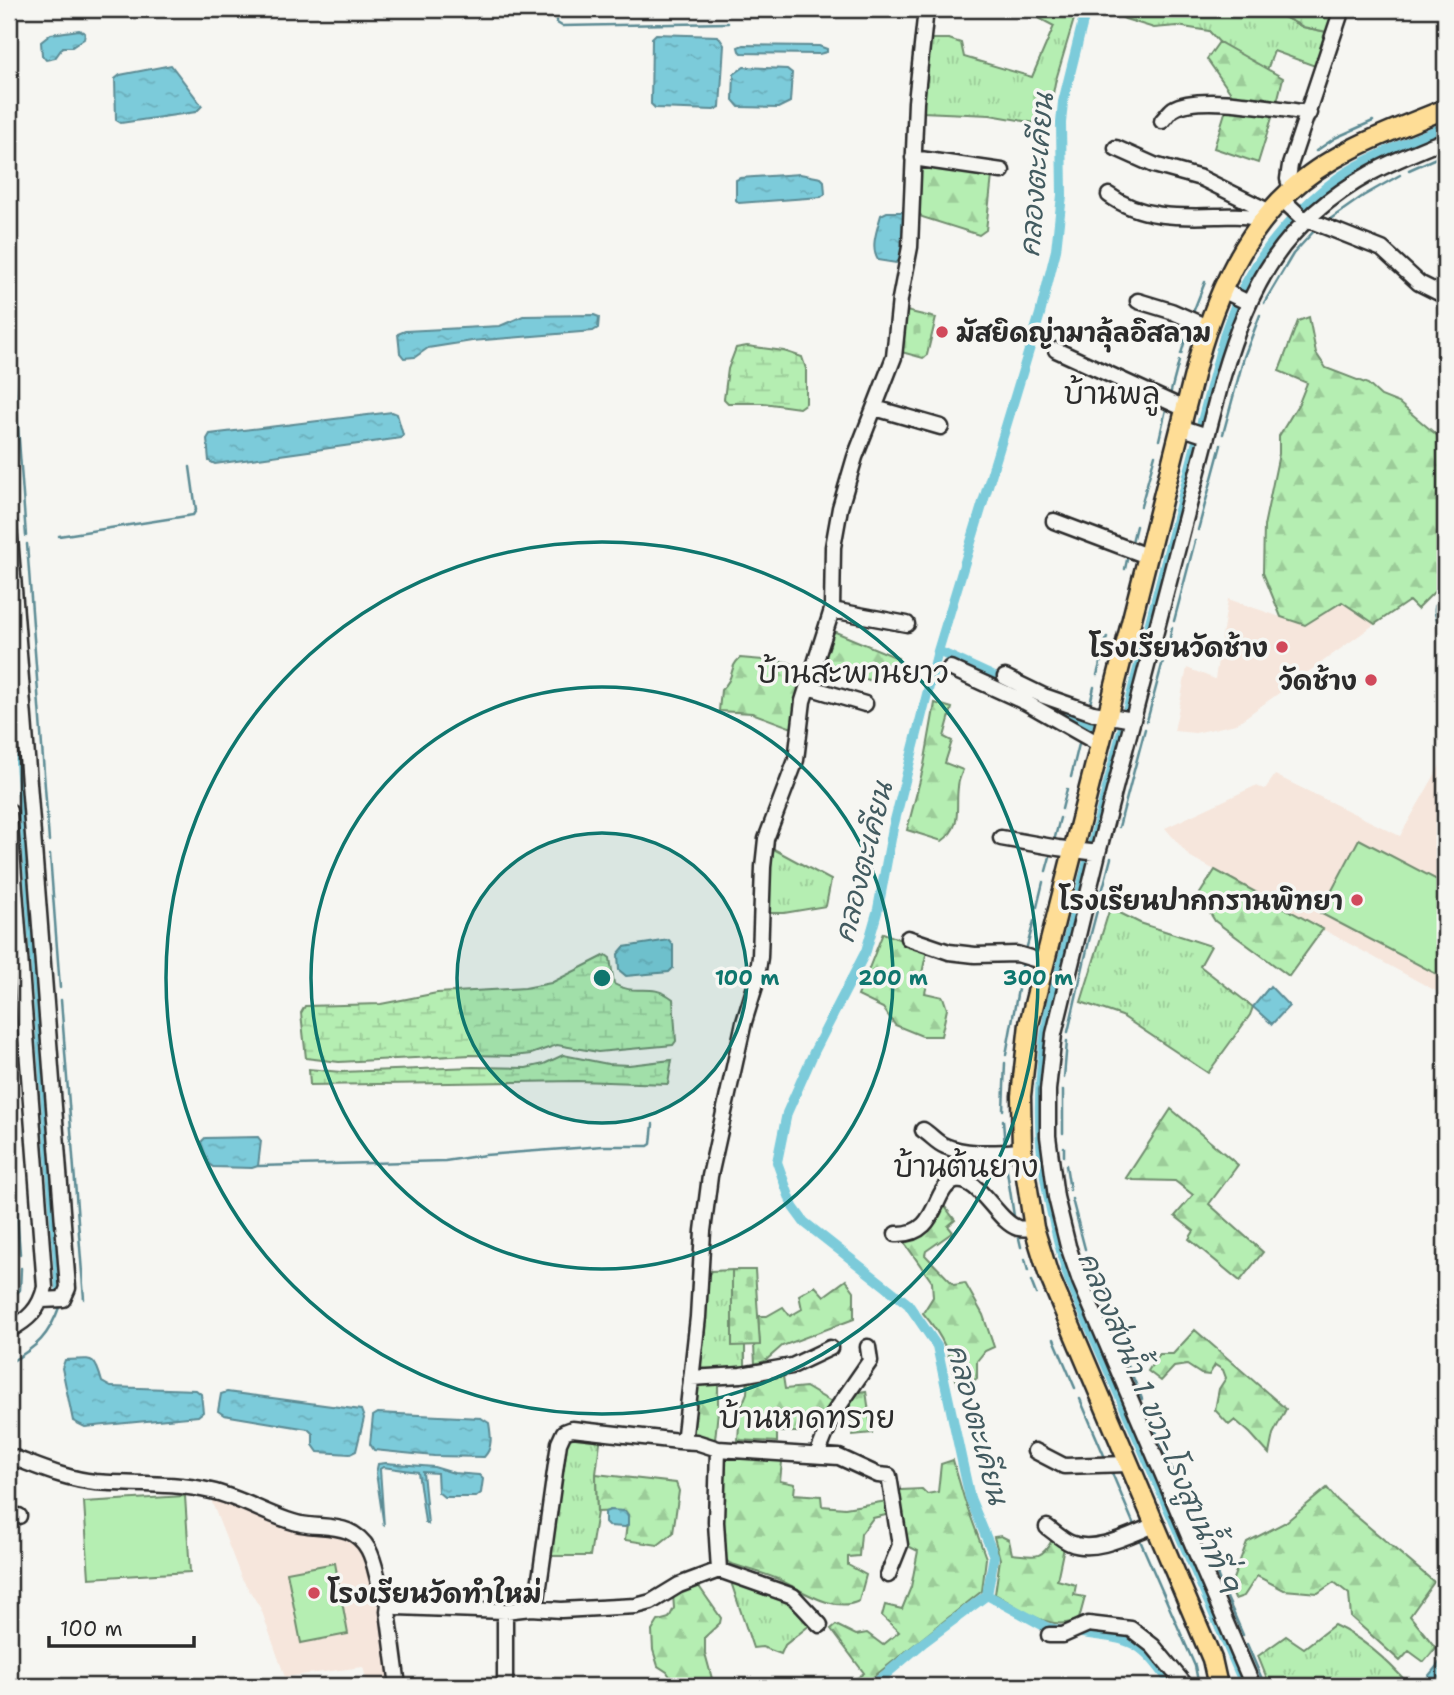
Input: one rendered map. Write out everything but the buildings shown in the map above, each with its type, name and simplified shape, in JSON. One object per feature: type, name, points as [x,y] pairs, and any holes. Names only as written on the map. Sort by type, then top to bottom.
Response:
[{"type":"main road","points":[[1219,1686],[1212,1659],[1048,1273],[1034,1228],[1039,1171],[1022,1151],[1021,1096],[1041,1040],[1044,962],[1086,852],[1091,832],[1099,744],[1121,717],[1147,556],[1184,428],[1185,409],[1207,327],[1235,296],[1244,249],[1267,217],[1295,206],[1334,160],[1361,145],[1445,109]]},
{"type":"street","points":[[679,1441],[685,1434],[710,1175],[738,1043],[756,983],[760,957],[766,839],[796,760],[800,719],[832,610],[833,547],[837,519],[855,457],[894,357],[900,299],[910,247],[918,69],[926,9]]},
{"type":"street","points":[[1252,1686],[1088,1302],[1039,1171],[1048,1124],[1041,1040],[1121,717],[1233,340],[1235,296],[1280,247],[1295,206],[1288,179],[1290,165],[1342,9]]},
{"type":"street","points":[[1162,121],[1172,110],[1197,102],[1230,103],[1308,113]]},
{"type":"street","points":[[1295,206],[1350,185],[1374,171],[1445,139]]},
{"type":"street","points":[[1116,148],[1154,165],[1201,178],[1267,217]]},
{"type":"street","points":[[913,158],[1002,171]]},
{"type":"street","points":[[1109,195],[1128,207],[1148,214],[1267,217]]},
{"type":"street","points":[[1295,206],[1382,249],[1419,283],[1445,296]]},
{"type":"street","points":[[1138,301],[1171,311],[1207,327]]},
{"type":"street","points":[[1056,350],[1185,409]]},
{"type":"street","points":[[875,408],[942,427]]},
{"type":"street","points":[[1184,428],[1205,435]]},
{"type":"street","points":[[1054,522],[1147,556]]},
{"type":"street","points":[[9,524],[68,1288],[63,1299],[42,1300]]},
{"type":"street","points":[[832,610],[907,624]]},
{"type":"street","points":[[950,668],[1025,702],[1099,744]]},
{"type":"street","points":[[1005,677],[1044,696],[1121,717]]},
{"type":"street","points":[[808,687],[866,704]]},
{"type":"street","points":[[9,811],[44,1271],[42,1300],[31,1315],[9,1330]]},
{"type":"street","points":[[1001,838],[1086,852]]},
{"type":"street","points":[[908,938],[949,952],[975,955],[1017,954],[1044,962]]},
{"type":"street","points":[[923,1130],[939,1143],[953,1149],[1022,1151]]},
{"type":"street","points":[[896,1234],[908,1234],[921,1227],[932,1213],[942,1192],[949,1183],[957,1180],[967,1182],[982,1194],[1003,1218],[1018,1228],[1034,1228]]},
{"type":"street","points":[[817,1455],[834,1413],[870,1361],[868,1346]]},
{"type":"street","points":[[691,1378],[741,1375],[792,1366],[830,1349]]},
{"type":"street","points":[[531,1608],[537,1600],[559,1443],[564,1432],[572,1429],[696,1442],[718,1449],[839,1457],[878,1475],[889,1476],[900,1545],[888,1575]]},
{"type":"street","points":[[718,1449],[716,1522],[719,1570]]},
{"type":"street","points":[[1035,1451],[1064,1466],[1128,1464]]},
{"type":"street","points":[[9,1456],[68,1477],[93,1482],[182,1486],[208,1490],[233,1496],[301,1524],[340,1528],[352,1533],[369,1546],[389,1604],[398,1686]]},
{"type":"street","points":[[1047,1527],[1067,1542],[1088,1546],[1155,1525]]},
{"type":"street","points":[[389,1604],[397,1607],[505,1611],[636,1606],[651,1602],[679,1585],[719,1570],[793,1595],[820,1625]]},
{"type":"street","points":[[505,1611],[505,1686]]},
{"type":"street","points":[[1049,1635],[1063,1635],[1088,1624],[1131,1629],[1153,1646],[1186,1686]]},
{"type":"shaded area","name":"โรงเรียนวัดช้าง","points":[[1228,599],[1304,625],[1342,602],[1375,624],[1236,724],[1195,733],[1174,731],[1187,668],[1215,679]]},
{"type":"shaded area","name":"โรงเรียนปากกรานพิทยา","points":[[1445,757],[1445,996],[1189,856],[1165,828],[1255,786],[1265,789],[1275,775],[1400,836]]},
{"type":"shaded area","name":"โรงเรียนวัดทำใหม่","points":[[224,1496],[348,1532],[370,1558],[393,1686],[378,1686],[367,1682],[363,1667],[285,1677],[261,1609],[241,1577],[211,1500]]},
{"type":"green space","points":[[1029,9],[1077,9],[1055,83],[1047,125],[990,115],[922,112],[927,39],[949,39],[961,43],[964,57],[1032,77],[1054,26],[1031,14],[1032,10]]},
{"type":"green space","points":[[1107,9],[1269,9],[1303,27],[1327,32],[1315,66],[1274,51],[1267,70],[1219,42],[1209,31],[1177,26],[1154,28],[1125,19]]},
{"type":"green space","points":[[1269,9],[1335,9],[1327,32],[1303,27]]},
{"type":"green space","points":[[1219,42],[1283,78],[1277,102],[1235,99],[1207,59]]},
{"type":"green space","points":[[1227,106],[1274,111],[1258,163],[1214,148]]},
{"type":"green space","points":[[930,167],[992,176],[986,230],[979,235],[922,217],[918,211],[920,169]]},
{"type":"green space","points":[[902,310],[936,318],[927,355],[923,358],[898,351]]},
{"type":"green space","points":[[1309,317],[1316,353],[1326,368],[1368,384],[1381,396],[1399,403],[1445,442],[1445,581],[1417,609],[1409,601],[1375,624],[1342,602],[1305,625],[1281,617],[1263,573],[1264,526],[1279,454],[1279,436],[1299,403],[1307,383],[1279,371],[1298,321]]},
{"type":"green space","points":[[747,346],[784,351],[802,357],[806,369],[806,403],[799,408],[763,403],[728,403],[724,399],[728,369],[736,348]]},
{"type":"green space","points":[[833,631],[898,658],[895,667],[883,663],[876,683],[823,662]]},
{"type":"green space","points":[[740,658],[787,662],[806,670],[792,728],[752,713],[719,711],[721,690],[729,681],[734,665]]},
{"type":"green space","points":[[935,703],[952,708],[944,737],[952,741],[945,763],[963,770],[958,785],[956,823],[942,841],[907,830],[924,765]]},
{"type":"green space","points":[[1359,839],[1445,884],[1445,966],[1440,976],[1320,913]]},
{"type":"green space","points":[[770,847],[831,880],[826,906],[768,913]]},
{"type":"green space","points":[[1215,870],[1323,929],[1289,976],[1215,921],[1199,895]]},
{"type":"green space","points":[[1110,908],[1140,923],[1211,946],[1200,966],[1253,1007],[1208,1073],[1122,1016],[1081,1002]]},
{"type":"green space","points":[[883,933],[927,950],[921,978],[928,980],[925,993],[943,997],[947,1009],[941,1036],[922,1036],[895,1025],[883,1008],[858,996]]},
{"type":"green space","points":[[606,955],[610,958],[614,984],[622,988],[657,991],[673,999],[676,1041],[673,1045],[598,1052],[557,1045],[531,1054],[513,1056],[471,1055],[339,1062],[306,1058],[301,1013],[305,1006],[381,1004],[437,993],[525,988],[551,983]]},
{"type":"green space","points":[[563,1055],[608,1064],[629,1065],[672,1060],[668,1084],[577,1081],[310,1085],[309,1069],[341,1072],[473,1067],[526,1068],[544,1064]]},
{"type":"green space","points":[[1171,1109],[1238,1165],[1209,1204],[1263,1252],[1240,1281],[1189,1239],[1194,1231],[1175,1216],[1193,1195],[1175,1181],[1126,1178]]},
{"type":"green space","points":[[942,1203],[955,1220],[948,1226],[953,1232],[926,1251],[925,1255],[954,1285],[965,1283],[983,1315],[994,1347],[985,1351],[977,1361],[977,1378],[968,1385],[958,1386],[945,1347],[923,1313],[933,1297],[932,1282],[904,1242]]},
{"type":"green space","points":[[732,1270],[732,1345],[745,1345],[745,1366],[704,1370],[700,1364],[708,1276],[711,1271]]},
{"type":"green space","points":[[732,1270],[755,1270],[760,1345],[732,1346]]},
{"type":"green space","points":[[846,1280],[854,1291],[854,1319],[782,1346],[765,1361],[755,1364],[754,1345],[760,1345],[758,1316],[767,1316],[783,1307],[790,1316],[802,1309],[799,1295],[815,1286],[824,1296]]},
{"type":"green space","points":[[1195,1330],[1286,1409],[1273,1434],[1269,1454],[1235,1420],[1229,1425],[1215,1410],[1219,1389],[1226,1378],[1223,1370],[1215,1365],[1209,1375],[1201,1374],[1187,1365],[1174,1367],[1161,1381],[1148,1371],[1159,1354],[1173,1354]]},
{"type":"green space","points":[[782,1370],[785,1389],[806,1387],[831,1402],[821,1426],[798,1427],[798,1432],[777,1432],[777,1442],[738,1440],[740,1410],[747,1393],[748,1375]]},
{"type":"green space","points":[[718,1379],[714,1449],[692,1446],[698,1380]]},
{"type":"green space","points":[[866,1391],[872,1433],[853,1435],[849,1398],[853,1393]]},
{"type":"green space","points":[[601,1434],[596,1474],[597,1512],[590,1556],[549,1556],[567,1436]]},
{"type":"green space","points":[[783,1453],[780,1481],[795,1484],[794,1494],[821,1496],[822,1506],[845,1508],[893,1500],[901,1490],[922,1489],[927,1494],[938,1492],[941,1464],[953,1460],[986,1558],[982,1591],[862,1686],[846,1686],[864,1673],[831,1629],[836,1625],[856,1635],[867,1633],[883,1645],[899,1632],[882,1616],[885,1605],[902,1609],[911,1587],[918,1551],[906,1545],[899,1512],[873,1518],[861,1534],[859,1556],[848,1557],[848,1565],[866,1575],[859,1601],[850,1604],[820,1600],[776,1578],[729,1563],[723,1556],[719,1501],[723,1456]]},
{"type":"green space","points":[[596,1474],[676,1483],[679,1491],[673,1533],[658,1545],[625,1540],[628,1515],[625,1511],[597,1512]]},
{"type":"green space","points":[[1327,1488],[1337,1500],[1434,1582],[1410,1616],[1436,1648],[1424,1662],[1409,1651],[1400,1661],[1351,1617],[1349,1594],[1334,1582],[1318,1593],[1284,1590],[1257,1576],[1244,1596],[1235,1599],[1230,1587],[1247,1542],[1286,1522]]},
{"type":"green space","points":[[185,1496],[190,1572],[89,1578],[84,1502]]},
{"type":"green space","points":[[1001,1536],[1009,1540],[1012,1554],[1036,1556],[1048,1547],[1052,1540],[1064,1547],[1057,1580],[1076,1585],[1074,1595],[1085,1597],[1079,1619],[1068,1623],[1047,1621],[1025,1612],[995,1594],[1000,1559],[994,1537]]},
{"type":"green space","points":[[335,1563],[348,1634],[301,1643],[287,1572]]},
{"type":"green space","points":[[729,1576],[780,1592],[810,1625],[785,1645],[781,1654],[762,1647],[753,1648]]},
{"type":"green space","points":[[698,1585],[721,1618],[720,1623],[705,1637],[705,1653],[714,1686],[676,1686],[667,1672],[658,1666],[653,1650],[652,1631],[658,1621],[669,1618],[674,1608],[673,1595]]},
{"type":"green space","points":[[1334,1625],[1375,1652],[1410,1686],[1270,1686],[1258,1656],[1286,1636],[1304,1648]]},
{"type":"water","points":[[79,30],[85,33],[84,39],[72,47],[63,47],[55,58],[46,60],[42,55],[41,42],[51,34]]},
{"type":"water","points":[[656,34],[718,36],[724,45],[720,107],[714,110],[655,108],[651,104],[652,38]]},
{"type":"water","points":[[819,46],[827,49],[827,52],[741,53],[738,47]]},
{"type":"water","points":[[171,65],[202,106],[196,112],[121,123],[116,120],[115,79],[120,75]]},
{"type":"water","points":[[744,67],[787,69],[792,73],[790,102],[778,108],[739,107],[733,100],[734,74]]},
{"type":"water","points":[[800,174],[821,178],[824,181],[825,194],[821,197],[739,203],[736,200],[736,180],[740,178]]},
{"type":"water","points":[[887,212],[903,212],[907,219],[903,257],[896,263],[878,260],[875,250],[881,215]]},
{"type":"water","points":[[523,316],[599,317],[598,328],[593,331],[472,341],[428,348],[415,357],[404,358],[400,353],[398,334],[405,331],[500,326]]},
{"type":"water","points":[[392,412],[397,414],[403,435],[401,438],[215,464],[209,461],[207,439],[210,434]]},
{"type":"water","points":[[1445,590],[1445,632],[1434,610],[1437,600]]},
{"type":"water","points":[[669,940],[673,945],[673,968],[669,972],[626,976],[619,970],[618,954],[624,947]]},
{"type":"water","points":[[1270,986],[1289,1006],[1272,1024],[1253,1007]]},
{"type":"water","points":[[258,1137],[261,1141],[258,1166],[252,1168],[213,1167],[209,1164],[201,1142],[205,1138]]},
{"type":"water","points":[[65,1360],[91,1360],[97,1366],[102,1382],[111,1387],[196,1390],[201,1394],[203,1412],[198,1416],[85,1427],[73,1421],[62,1368]]},
{"type":"water","points":[[227,1392],[361,1410],[364,1418],[356,1451],[350,1454],[318,1452],[313,1445],[313,1434],[308,1429],[224,1415],[218,1411],[221,1394]]},
{"type":"water","points":[[378,1413],[481,1418],[489,1423],[489,1450],[484,1457],[434,1456],[374,1450],[370,1444],[373,1416]]},
{"type":"water","points":[[378,1464],[434,1467],[454,1473],[479,1475],[483,1479],[481,1493],[476,1497],[444,1497],[438,1492],[437,1473],[423,1472],[428,1524],[425,1522],[418,1472],[383,1467],[380,1469],[384,1526],[376,1473]]},
{"type":"water","points":[[625,1511],[628,1525],[608,1526],[605,1523],[605,1512]]},
{"type":"water","points":[[1439,1663],[1445,1663],[1445,1686],[1428,1686],[1426,1679]]},
{"type":"waterway","points":[[557,9],[557,23],[562,26],[728,23]]},
{"type":"waterway","name":"คลองตะเคียน","points":[[872,1686],[924,1642],[987,1595],[994,1556],[970,1498],[937,1346],[908,1304],[804,1222],[793,1207],[777,1162],[787,1113],[814,1052],[866,951],[878,909],[893,828],[938,651],[1040,314],[1056,250],[1062,195],[1063,102],[1086,9]]},
{"type":"waterway","points":[[1316,151],[1335,138],[1373,121]]},
{"type":"waterway","name":"คลองส่งน้ำ 1 ขวา-โรงสูบน้ำที่ 9","points":[[1245,1686],[1069,1279],[1051,1211],[1041,1147],[1040,1082],[1044,1048],[1049,1012],[1225,333],[1237,301],[1254,268],[1275,240],[1298,213],[1324,189],[1362,163],[1445,127]]},
{"type":"waterway","points":[[1409,170],[1445,154]]},
{"type":"waterway","points":[[1326,222],[1363,196],[1400,175]]},
{"type":"waterway","points":[[1264,303],[1293,254],[1315,230]]},
{"type":"waterway","points":[[1192,315],[1205,282]]},
{"type":"waterway","points":[[9,303],[26,536]]},
{"type":"waterway","points":[[1223,434],[1244,357],[1260,315]]},
{"type":"waterway","points":[[1181,354],[1185,340]]},
{"type":"waterway","points":[[1170,395],[1179,361]]},
{"type":"waterway","points":[[1159,440],[1167,405]]},
{"type":"waterway","points":[[1198,530],[1221,445]]},
{"type":"waterway","points":[[1141,506],[1155,455]]},
{"type":"waterway","points":[[59,536],[193,515],[196,510],[190,467]]},
{"type":"waterway","points":[[1132,542],[1136,526]]},
{"type":"waterway","points":[[1174,621],[1195,541]]},
{"type":"waterway","points":[[27,544],[49,841]]},
{"type":"waterway","points":[[1125,569],[1128,555]]},
{"type":"waterway","points":[[1170,637],[1172,628]]},
{"type":"waterway","points":[[1097,675],[1107,637]]},
{"type":"waterway","points":[[938,651],[1012,685]]},
{"type":"waterway","points":[[12,658],[60,1287]]},
{"type":"waterway","points":[[1147,721],[1163,661]]},
{"type":"waterway","points":[[1090,704],[1094,687]]},
{"type":"waterway","points":[[1045,702],[1092,726]]},
{"type":"waterway","points":[[1084,727],[1087,716]]},
{"type":"waterway","points":[[1119,827],[1145,729]]},
{"type":"waterway","points":[[1071,777],[1080,740]]},
{"type":"waterway","points":[[1062,809],[1067,789]]},
{"type":"waterway","points":[[1054,841],[1060,818]]},
{"type":"waterway","points":[[1046,871],[1051,853]]},
{"type":"waterway","points":[[50,855],[60,988]]},
{"type":"waterway","points":[[1068,1032],[1111,858]]},
{"type":"waterway","points":[[1037,907],[1043,882]]},
{"type":"waterway","points":[[1026,950],[1034,921]]},
{"type":"waterway","points":[[1006,1055],[1023,962]]},
{"type":"waterway","points":[[61,1000],[84,1299]]},
{"type":"waterway","points":[[1064,1078],[1067,1041]]},
{"type":"waterway","points":[[1003,1110],[1005,1063]]},
{"type":"waterway","points":[[1063,1090],[1063,1133]]},
{"type":"waterway","points":[[9,1103],[12,1151]]},
{"type":"waterway","points":[[1003,1120],[1005,1148]]},
{"type":"waterway","points":[[258,1166],[445,1161],[485,1155],[603,1146],[648,1146],[651,1144],[653,1124]]},
{"type":"waterway","points":[[1064,1147],[1064,1156]]},
{"type":"waterway","points":[[1005,1158],[1014,1216]]},
{"type":"waterway","points":[[13,1162],[20,1254]]},
{"type":"waterway","points":[[1066,1165],[1070,1190]]},
{"type":"waterway","points":[[1072,1199],[1085,1249]]},
{"type":"waterway","points":[[1018,1234],[1021,1247]]},
{"type":"waterway","points":[[1087,1257],[1100,1296]]},
{"type":"waterway","points":[[1025,1259],[1028,1271]]},
{"type":"waterway","points":[[9,1299],[20,1290],[21,1268]]},
{"type":"waterway","points":[[1031,1281],[1036,1294]]},
{"type":"waterway","points":[[9,1363],[41,1340],[60,1305]]},
{"type":"waterway","points":[[1104,1307],[1142,1399]]},
{"type":"waterway","points":[[1054,1339],[1075,1388]]},
{"type":"waterway","points":[[1080,1399],[1106,1460]]},
{"type":"waterway","points":[[1147,1410],[1176,1479]]},
{"type":"waterway","points":[[1112,1473],[1134,1525]]},
{"type":"waterway","points":[[1182,1493],[1195,1523]]},
{"type":"waterway","points":[[1139,1538],[1195,1666],[1199,1686]]},
{"type":"waterway","points":[[1216,1572],[1243,1635]]},
{"type":"waterway","points":[[987,1595],[1046,1627],[1059,1630]]},
{"type":"waterway","points":[[1082,1633],[1115,1638],[1136,1645],[1153,1660],[1173,1686]]},
{"type":"waterway","points":[[1247,1644],[1265,1686]]},
{"type":"place","name":"มัสยิดญ่ามาลุ้ลอิสลาม","points":[[942,332]]},
{"type":"place","name":"โรงเรียนวัดช้าง","points":[[1282,647]]},
{"type":"place","name":"วัดช้าง","points":[[1371,680]]},
{"type":"place","name":"โรงเรียนปากกรานพิทยา","points":[[1357,900]]},
{"type":"place","name":"โรงเรียนวัดทำใหม่","points":[[314,1593]]},
{"type":"district","name":"บ้านพลู","points":[[1112,393]]},
{"type":"district","name":"บ้านสะพานยาว","points":[[853,672]]},
{"type":"district","name":"บ้านต้นยาง","points":[[966,1166]]},
{"type":"district","name":"บ้านหาดทราย","points":[[807,1417]]}]
